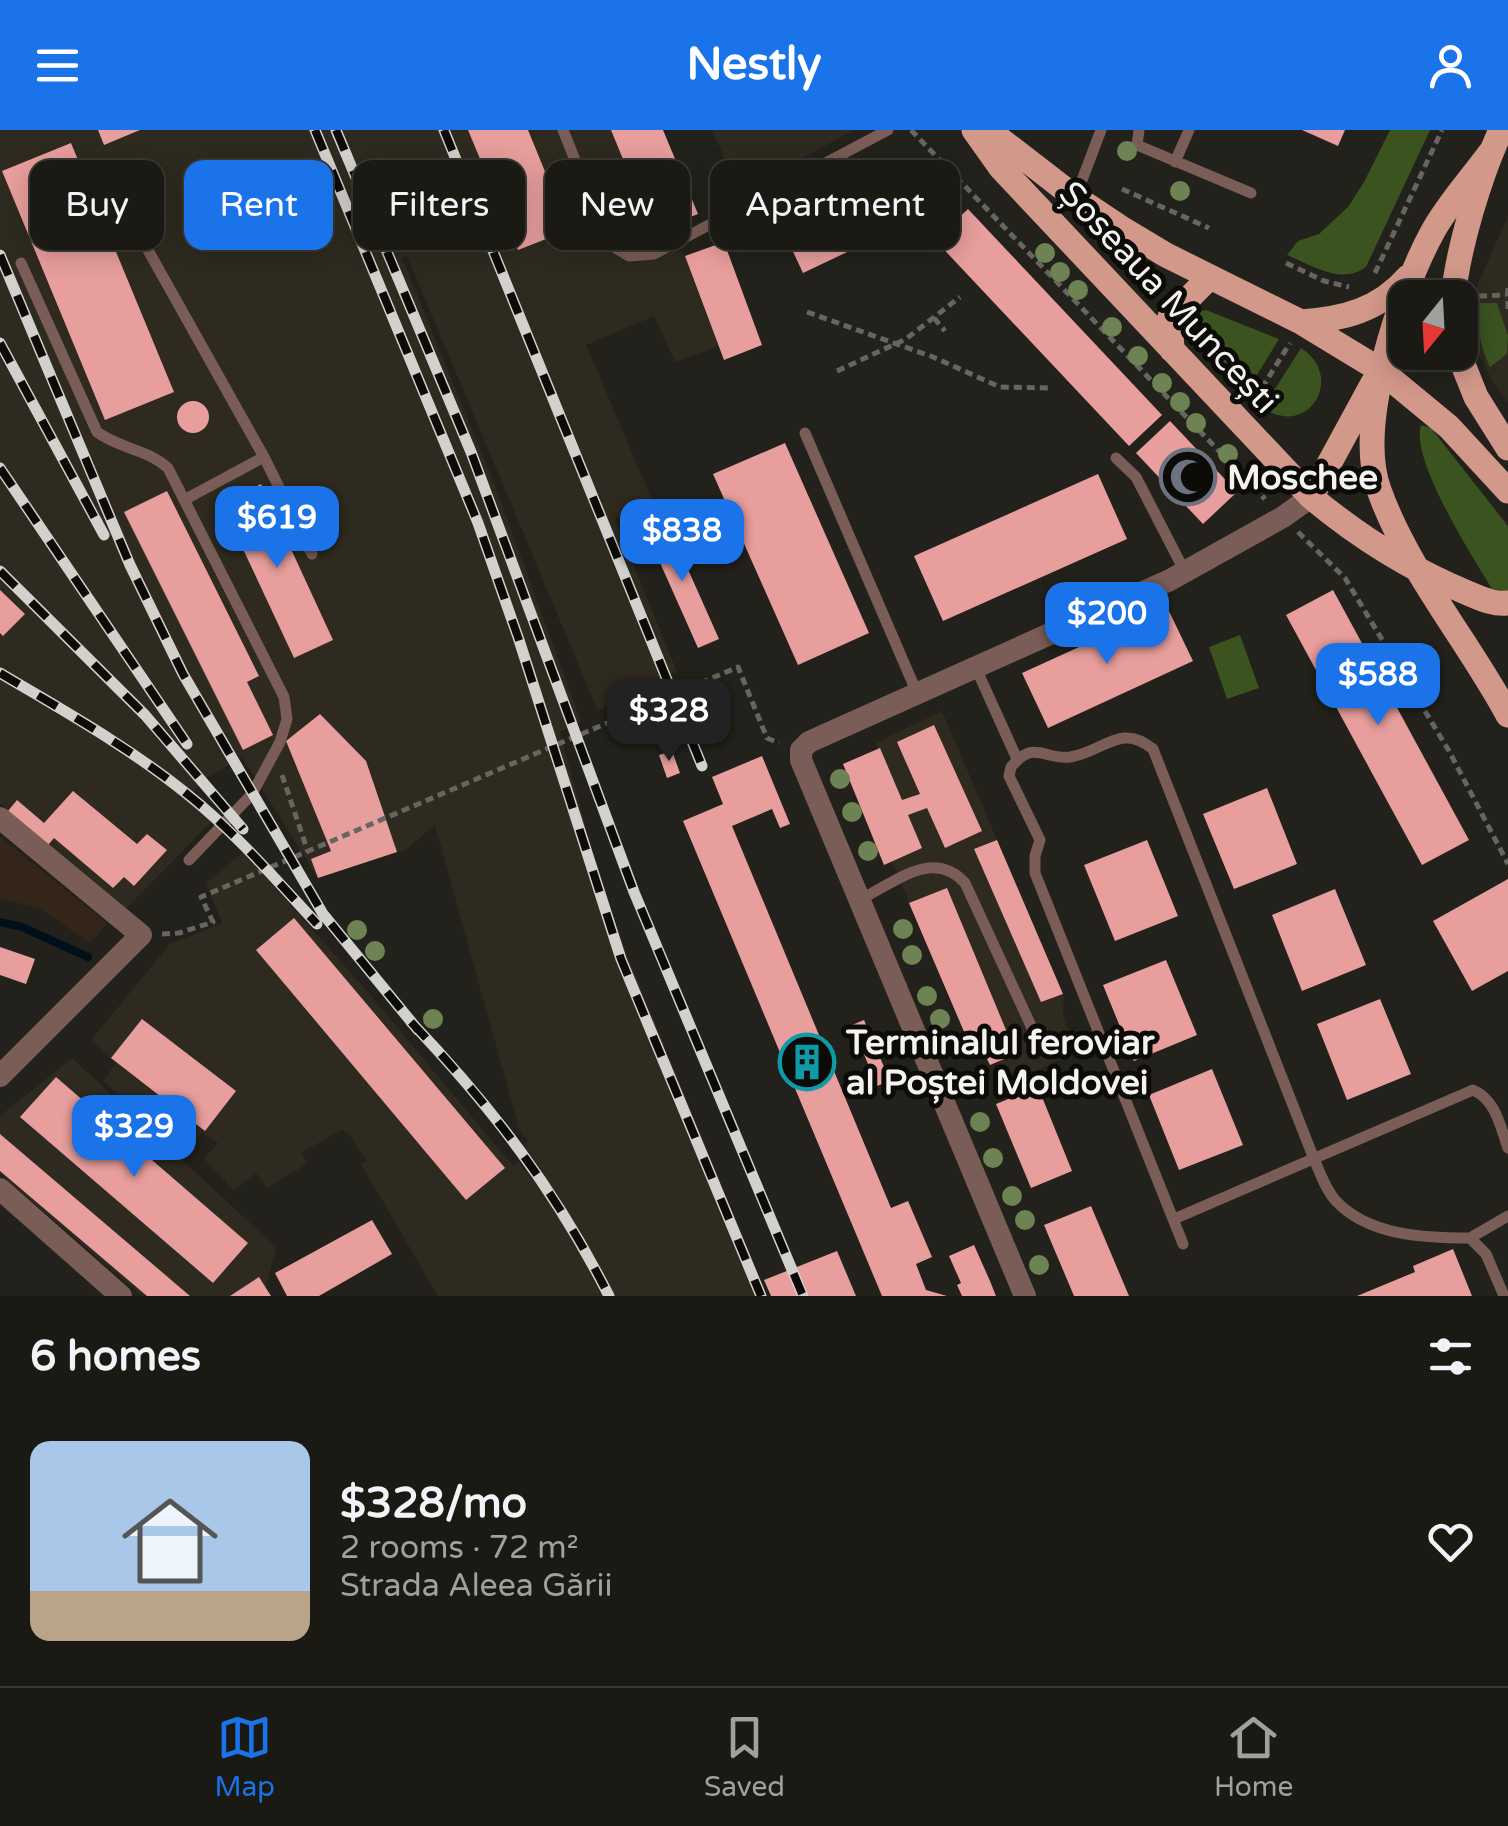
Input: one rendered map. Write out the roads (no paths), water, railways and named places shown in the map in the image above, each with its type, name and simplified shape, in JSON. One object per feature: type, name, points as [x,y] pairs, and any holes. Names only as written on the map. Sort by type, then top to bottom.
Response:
[{"type":"main road","name":"Șoseaua Muncești","points":[[974,130],[1001,168],[1311,497],[1361,538],[1419,573],[1486,601],[1508,603]]},
{"type":"main road","name":"Șoseaua Muncești","points":[[988,130],[1076,198],[1166,256],[1296,333],[1380,370],[1448,427],[1508,491]]},
{"type":"main road","points":[[1311,497],[1380,370],[1414,270],[1433,230],[1495,142]]},
{"type":"main road","points":[[1457,280],[1455,275],[1495,142]]},
{"type":"main road","points":[[1296,333],[1374,306],[1393,294],[1414,270]]},
{"type":"main road","points":[[1172,350],[1170,317],[1209,278]]},
{"type":"main road","points":[[1380,370],[1375,411],[1376,485],[1419,573],[1469,646],[1508,714]]},
{"type":"main road","points":[[1465,370],[1476,397],[1508,448]]},
{"type":"street","points":[[1025,1296],[801,750],[809,742],[1185,572],[1311,497]]},
{"type":"street","points":[[0,818],[141,935],[0,1076]]},
{"type":"street","points":[[0,1189],[122,1296]]},
{"type":"lane","points":[[562,130],[609,244],[629,256],[654,254],[888,130]]},
{"type":"lane","points":[[1076,198],[1100,130]]},
{"type":"lane","points":[[1139,130],[1137,145],[1252,193]]},
{"type":"lane","points":[[1175,162],[1189,130]]},
{"type":"lane","points":[[148,250],[264,457],[312,554]]},
{"type":"lane","points":[[20,263],[97,432],[113,444],[154,455],[168,468],[284,697],[288,719],[252,794],[189,860]]},
{"type":"lane","points":[[805,433],[917,693]]},
{"type":"lane","points":[[184,500],[264,457]]},
{"type":"lane","points":[[1116,458],[1136,477],[1185,572]]},
{"type":"lane","points":[[974,666],[1017,759]]},
{"type":"lane","points":[[1182,1244],[1035,873],[1040,840],[1009,776],[1010,766],[1028,752],[1070,757],[1128,736],[1154,749],[1314,1159],[1335,1200],[1354,1215],[1394,1231],[1434,1238],[1470,1238],[1508,1216]]},
{"type":"lane","points":[[861,899],[929,866],[942,865],[956,873],[964,882],[1032,1028]]},
{"type":"lane","points":[[1174,1219],[1473,1090],[1484,1094],[1493,1108],[1508,1148]]},
{"type":"lane","points":[[1470,1238],[1486,1254],[1504,1296]]},
{"type":"waterway","points":[[0,922],[22,927],[88,957]]},
{"type":"railway","points":[[315,130],[478,523],[621,959],[761,1296]]},
{"type":"railway","points":[[336,130],[471,452],[634,892],[803,1296]]},
{"type":"railway","points":[[444,130],[702,766]]},
{"type":"railway","points":[[0,255],[130,565],[183,674],[323,914],[418,1030]]},
{"type":"railway","points":[[0,343],[104,535]]},
{"type":"railway","points":[[0,468],[187,744]]},
{"type":"railway","points":[[0,571],[145,715],[243,829]]},
{"type":"railway","points":[[0,673],[119,745],[187,794],[238,840],[317,924]]},
{"type":"railway","points":[[411,1022],[520,1151],[567,1221],[609,1296]]},
{"type":"place","name":"Moschee","points":[[1188,477]]},
{"type":"place","name":"Terminalul feroviar al Poștei Moldovei","points":[[807,1062]]}]
